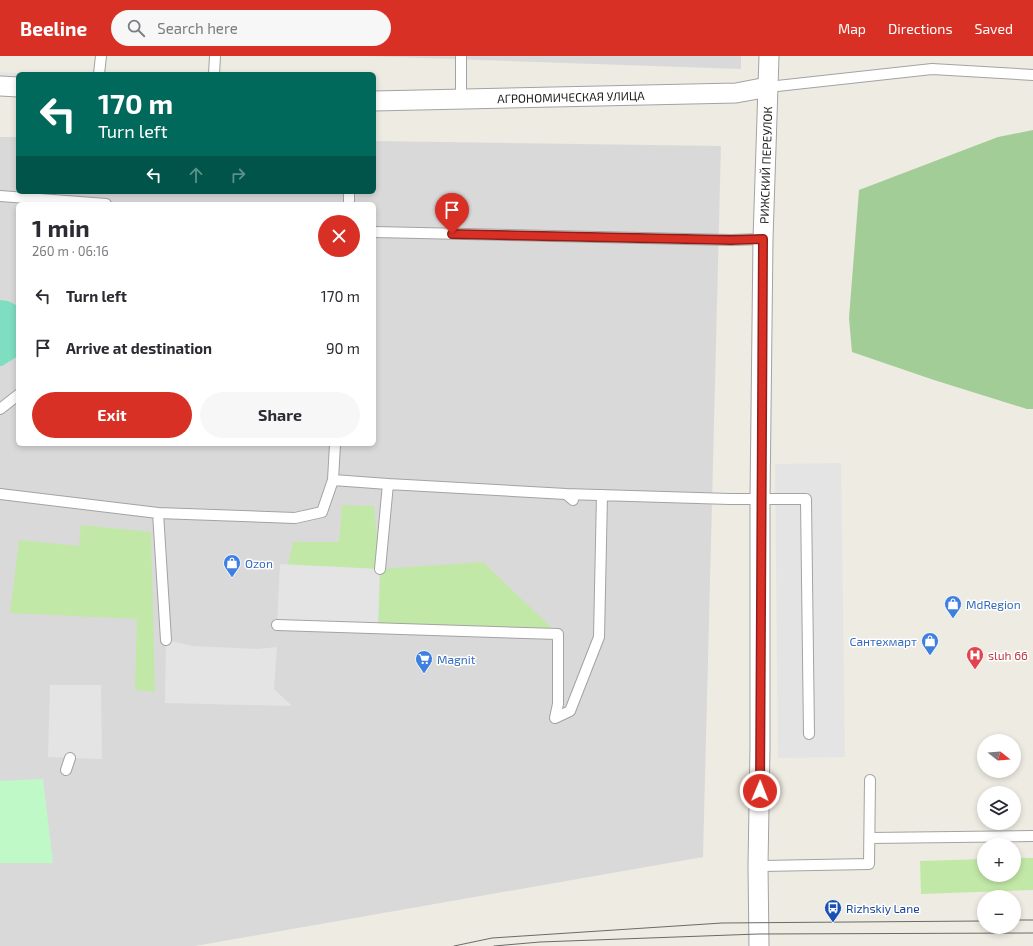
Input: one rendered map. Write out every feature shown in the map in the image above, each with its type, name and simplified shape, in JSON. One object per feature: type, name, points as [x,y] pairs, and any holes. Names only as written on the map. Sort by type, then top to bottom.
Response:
[{"type":"street","name":"РИЖСКИЙ ПЕРЕУЛОК","points":[[759,946],[760,499],[763,239],[769,56]]},
{"type":"street","points":[[0,86],[16,87]]},
{"type":"street","name":"АГРОНОМИЧЕСКАЯ УЛИЦА","points":[[376,101],[736,93],[768,87]]},
{"type":"lane","points":[[99,72],[100,56]]},
{"type":"lane","points":[[214,72],[215,56]]},
{"type":"lane","points":[[461,56],[461,98]]},
{"type":"lane","points":[[768,87],[932,70],[1033,75]]},
{"type":"lane","points":[[0,196],[80,202]]},
{"type":"lane","points":[[376,232],[731,240],[763,239]]},
{"type":"lane","points":[[0,409],[16,397]]},
{"type":"lane","points":[[0,494],[158,512],[295,518],[322,512],[333,480],[335,446]]},
{"type":"lane","points":[[333,480],[570,497],[602,495],[806,499],[809,734]]},
{"type":"lane","points":[[380,570],[388,484]]},
{"type":"lane","points":[[277,625],[558,634],[558,704],[555,718],[570,711],[599,637],[602,495]]},
{"type":"lane","points":[[158,512],[166,640]]},
{"type":"lane","points":[[66,770],[70,758]]},
{"type":"lane","points":[[758,866],[869,864],[870,780]]},
{"type":"lane","points":[[870,838],[1033,836]]},
{"type":"shaded area","points":[[365,56],[741,56],[741,69]]},
{"type":"shaded area","points":[[0,72],[16,73],[16,82],[0,81]]},
{"type":"shaded area","points":[[0,137],[16,137],[16,194],[376,194],[376,141],[721,146],[703,857],[195,946],[0,946]]},
{"type":"shaded area","points":[[841,463],[845,757],[778,758],[775,464]]},
{"type":"shaded area","points":[[280,564],[380,569],[378,628],[277,625]]},
{"type":"shaded area","points":[[166,640],[193,646],[258,649],[277,647],[274,689],[292,706],[165,703]]},
{"type":"shaded area","points":[[50,685],[101,685],[102,759],[48,757]]},
{"type":"green space","points":[[1033,130],[1033,409],[1027,409],[934,380],[852,352],[849,318],[859,190],[998,137]]},
{"type":"green space","points":[[0,300],[8,301],[16,305],[16,357],[0,366]]},
{"type":"green space","points":[[342,505],[374,506],[380,569],[483,562],[558,634],[378,628],[380,570],[288,565],[293,542],[339,542]]},
{"type":"green space","points":[[81,525],[151,532],[155,692],[135,690],[137,619],[10,613],[19,540],[79,546]]},
{"type":"green space","points":[[43,779],[53,863],[0,863],[0,781]]},
{"type":"green space","points":[[1021,858],[1033,858],[1033,890],[977,890],[977,892],[921,894],[920,861],[977,859],[977,882],[1021,882]]},
{"type":"tram line","points":[[1021,920],[1033,920]]},
{"type":"tram line","points":[[454,946],[492,938],[722,923],[977,921]]},
{"type":"tram line","points":[[494,946],[540,942],[758,934],[1033,933]]},
{"type":"place","name":"Ozon","points":[[232,578]]},
{"type":"place","name":"MdRegion","points":[[953,619]]},
{"type":"place","name":"Сантехмарт","points":[[930,656]]},
{"type":"place","name":"sluh 66","points":[[975,670]]},
{"type":"place","name":"Magnit","points":[[424,674]]},
{"type":"place","name":"Rizhskiy Lane","points":[[833,923]]},
{"type":"route","points":[[452,234],[731,240],[763,239],[760,499],[760,791]]}]
